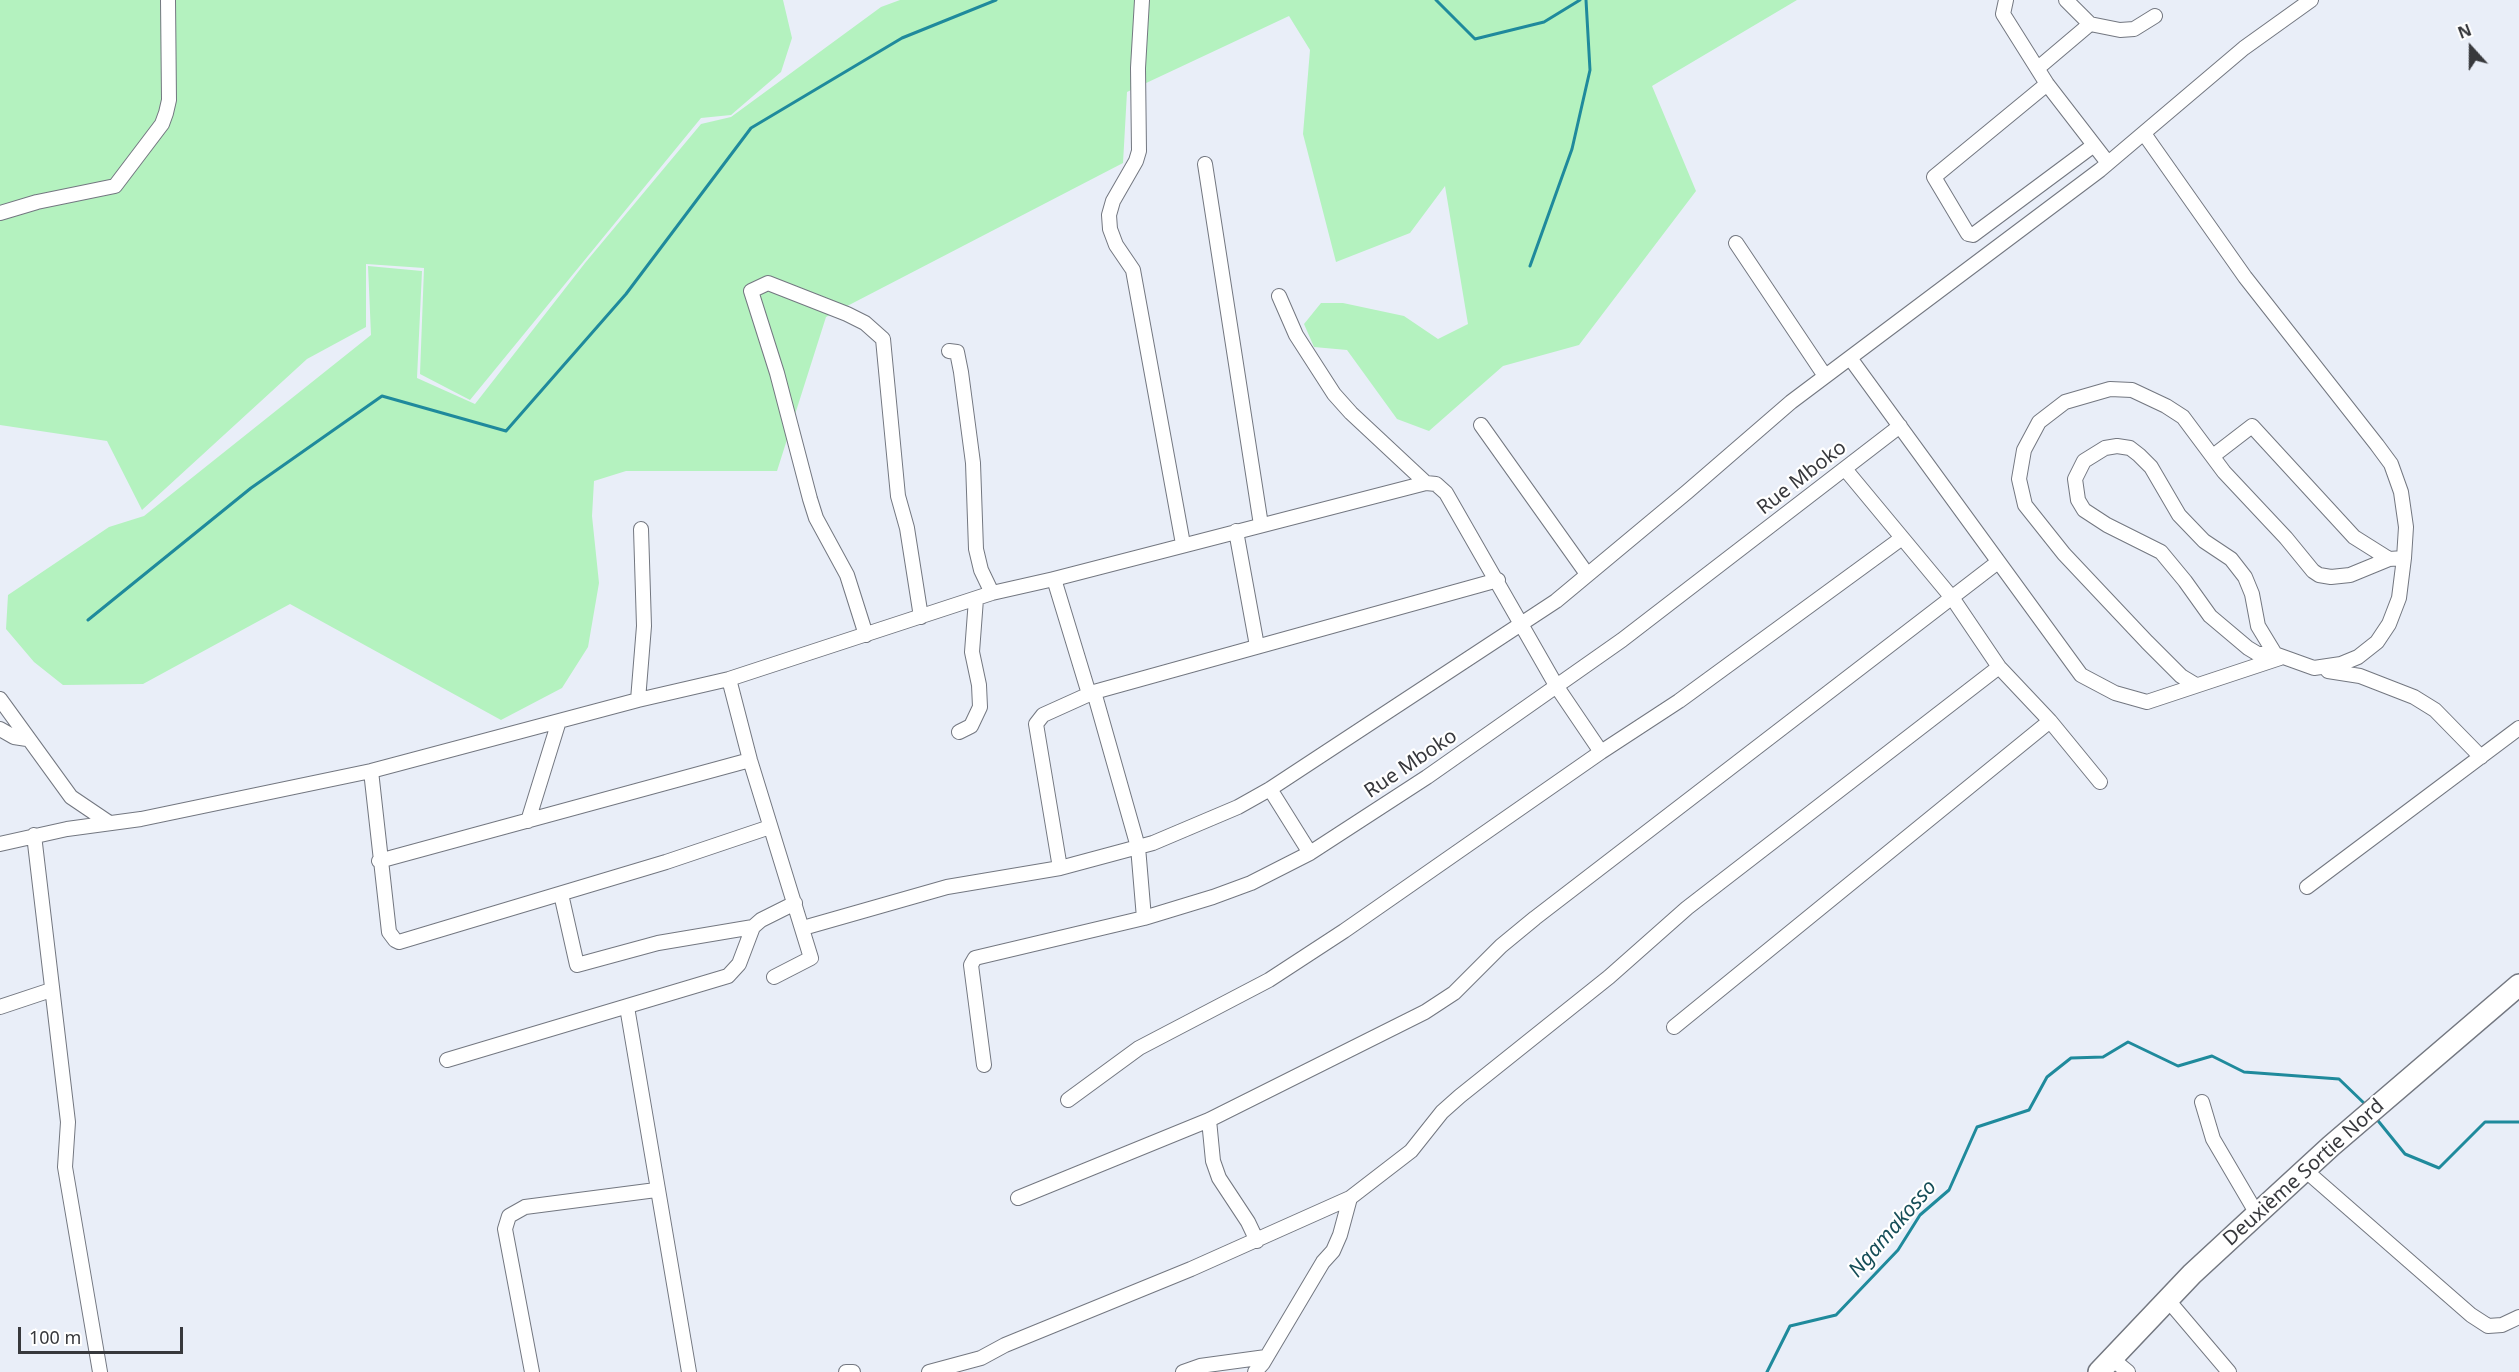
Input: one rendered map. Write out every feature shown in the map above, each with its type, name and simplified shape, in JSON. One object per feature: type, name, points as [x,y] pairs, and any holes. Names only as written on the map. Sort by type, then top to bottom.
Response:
[{"type":"main road","name":"Deuxième Sortie Nord","points":[[2105,1365],[2167,1299],[2257,1214],[2370,1112],[2519,985]]},
{"type":"street","points":[[0,213],[37,202],[115,186],[162,124],[166,113],[169,100],[168,0]]},
{"type":"street","points":[[1142,0],[1138,68],[1138,151],[1136,161],[1113,201],[1109,215],[1110,229],[1116,245],[1132,270],[1183,544]]},
{"type":"street","points":[[2006,0],[2003,14],[2047,84],[2108,164]]},
{"type":"street","points":[[2066,0],[2090,24],[2128,31],[2155,16]]},
{"type":"street","points":[[803,928],[947,887],[1060,868],[1138,847],[1229,811],[1270,789],[1523,624],[1587,574],[1825,376],[2108,164],[2145,135],[2244,48],[2311,0]]},
{"type":"street","points":[[2038,68],[2090,24]]},
{"type":"street","points":[[2047,84],[1934,177],[1968,234],[1973,235],[2094,145]]},
{"type":"street","points":[[2145,135],[2245,277],[2267,301],[2391,464],[2401,492],[2406,527],[2404,558],[2399,598],[2389,624],[2377,642],[2358,657],[2341,664],[2314,668]]},
{"type":"street","points":[[1205,164],[1262,525]]},
{"type":"street","points":[[1737,243],[1825,376]]},
{"type":"street","points":[[866,635],[847,575],[813,509],[777,373],[751,291],[768,283],[856,319],[883,339],[898,496],[907,528],[921,616]]},
{"type":"street","points":[[1279,296],[1296,335],[1334,394],[1351,413],[1426,483]]},
{"type":"street","points":[[949,351],[957,352],[962,372],[973,464],[976,549],[981,570],[992,593]]},
{"type":"street","points":[[1850,358],[2081,675],[2122,696],[2147,702],[2278,656]]},
{"type":"street","points":[[2196,685],[2181,676],[2161,656],[2045,533],[2025,505],[2021,492],[2020,467],[2030,437],[2039,422],[2052,411],[2080,396],[2110,389],[2132,390],[2183,417],[2224,472],[2319,575],[2331,577],[2350,575],[2389,559],[2404,558]]},
{"type":"street","points":[[1481,425],[1587,574]]},
{"type":"street","name":"Rue Mboko","points":[[984,1065],[972,961],[1144,918],[1251,883],[1310,853],[1427,777],[1557,687],[1666,607],[1900,426]]},
{"type":"street","points":[[2213,456],[2252,426],[2354,537],[2389,559]]},
{"type":"street","points":[[2278,656],[2258,626],[2252,594],[2245,577],[2231,559],[2189,527],[2179,515],[2151,467],[2130,448],[2117,446],[2105,448],[2084,461],[2075,479],[2078,500],[2084,510],[2107,525],[2161,552],[2185,580],[2210,616],[2229,634],[2258,654],[2278,656],[2314,668],[2360,676],[2414,697],[2435,710],[2481,757]]},
{"type":"street","points":[[1845,469],[1953,599],[1998,667],[2050,721],[2100,782]]},
{"type":"street","points":[[0,844],[34,835],[108,822],[141,819],[371,771],[638,700],[729,679],[992,593],[1426,483],[1436,484],[1446,493],[1498,580],[1557,687],[1601,752]]},
{"type":"street","points":[[638,700],[644,626],[641,529]]},
{"type":"street","points":[[1236,531],[1257,646]]},
{"type":"street","points":[[1068,1100],[1139,1048],[1288,968],[1601,752],[1679,701],[1902,538]]},
{"type":"street","points":[[1018,1198],[1209,1120],[1425,1012],[1454,993],[1501,946],[1535,918],[1953,599],[1998,562]]},
{"type":"street","points":[[1054,579],[1092,693],[1138,847],[1144,918]]},
{"type":"street","points":[[1060,868],[1036,724],[1043,715],[1092,693],[1498,580]]},
{"type":"street","points":[[959,732],[971,726],[980,707],[980,685],[972,652],[976,599]]},
{"type":"street","points":[[2239,639],[2258,626]]},
{"type":"street","points":[[929,1372],[981,1358],[1005,1345],[1067,1322],[1257,1241],[1350,1198],[1411,1152],[1442,1112],[1460,1096],[1609,977],[1687,908],[1998,667]]},
{"type":"street","points":[[729,679],[750,760],[812,958],[774,977]]},
{"type":"street","points":[[0,699],[71,797],[108,822]]},
{"type":"street","points":[[528,821],[559,721]]},
{"type":"street","points":[[1674,1028],[2050,721]]},
{"type":"street","points":[[2307,887],[2519,728]]},
{"type":"street","points":[[0,729],[14,737],[27,739]]},
{"type":"street","points":[[380,861],[750,760]]},
{"type":"street","points":[[371,771],[389,932],[399,942],[561,894],[770,827]]},
{"type":"street","points":[[1270,789],[1310,853]]},
{"type":"street","points":[[34,835],[68,1122],[65,1167],[100,1372]]},
{"type":"street","points":[[561,894],[577,966],[658,943],[753,927]]},
{"type":"street","points":[[447,1060],[728,976],[739,964],[753,927],[761,920],[795,903]]},
{"type":"street","points":[[0,1007],[51,990]]},
{"type":"street","points":[[627,1007],[651,1140],[656,1190],[689,1372]]},
{"type":"street","points":[[2202,1102],[2213,1139],[2257,1214]]},
{"type":"street","points":[[1209,1120],[1214,1161],[1219,1178],[1248,1222],[1257,1241]]},
{"type":"street","points":[[2305,1170],[2471,1315],[2488,1326],[2502,1325],[2519,1317]]},
{"type":"street","points":[[532,1372],[506,1229],[509,1216],[525,1207],[656,1190]]},
{"type":"street","points":[[1255,1372],[1290,1314],[1333,1251],[1350,1198]]},
{"type":"street","points":[[2167,1299],[2229,1372]]},
{"type":"street","points":[[1183,1372],[1200,1366],[1266,1357]]},
{"type":"street","points":[[2105,1365],[2128,1372]]},
{"type":"street","points":[[846,1372],[852,1372]]},
{"type":"green space","points":[[0,0],[783,0],[792,38],[781,72],[731,115],[701,118],[470,400],[420,374],[424,268],[366,264],[366,327],[307,359],[142,510],[107,441],[0,425]]},
{"type":"green space","points":[[900,0],[1797,0],[1652,86],[1696,191],[1579,345],[1503,366],[1429,431],[1397,419],[1347,350],[1314,347],[1304,324],[1321,303],[1343,303],[1404,316],[1438,339],[1468,324],[1445,186],[1410,233],[1336,262],[1303,134],[1310,50],[1289,16],[1127,92],[1123,163],[826,317],[777,471],[626,471],[594,481],[592,516],[599,583],[588,647],[562,688],[501,720],[290,604],[143,684],[63,685],[34,662],[6,629],[8,595],[109,527],[144,516],[371,335],[368,266],[422,271],[417,378],[475,404],[585,263],[701,124],[731,117],[881,7]]},
{"type":"waterway","points":[[88,620],[251,488],[382,396],[506,431],[626,294],[751,128],[902,38],[996,0]]},
{"type":"waterway","points":[[1436,0],[1475,39],[1544,22],[1580,0]]},
{"type":"waterway","points":[[1530,266],[1572,149],[1590,70],[1586,0]]},
{"type":"waterway","name":"Ngamakosso","points":[[1767,1372],[1790,1326],[1836,1315],[1898,1250],[1920,1215],[1949,1190],[1977,1127],[2029,1110],[2047,1077],[2071,1058],[2103,1057],[2128,1042],[2178,1066],[2212,1056],[2244,1072],[2339,1079],[2366,1105]]},
{"type":"waterway","name":"Ngamakosso","points":[[2375,1117],[2405,1154],[2439,1168],[2485,1122],[2519,1122]]}]
